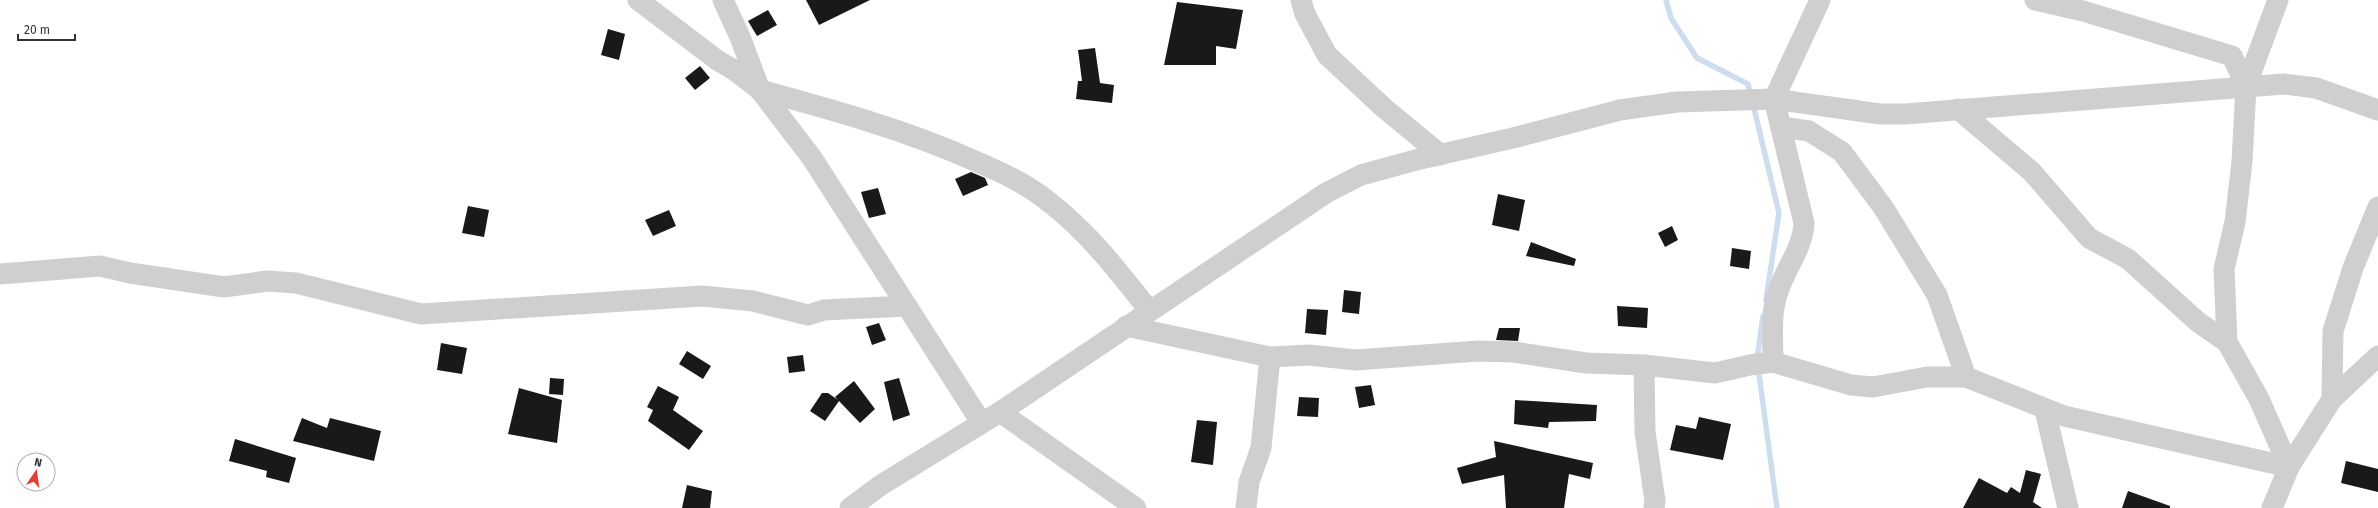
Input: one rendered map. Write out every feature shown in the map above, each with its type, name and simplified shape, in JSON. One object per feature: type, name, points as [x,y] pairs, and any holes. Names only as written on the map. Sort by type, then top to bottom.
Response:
[{"type":"street","points":[[638,0],[717,60],[734,70],[760,90],[812,158],[981,422]]},
{"type":"street","points":[[723,0],[740,37],[760,90]]},
{"type":"street","points":[[1301,0],[1305,14],[1327,55],[1384,108],[1441,155]]},
{"type":"street","points":[[1773,362],[1774,308],[1778,291],[1804,235],[1804,223],[1774,99],[1820,0]]},
{"type":"street","points":[[2034,0],[2098,15],[2232,56],[2246,86]]},
{"type":"street","points":[[2226,342],[2224,269],[2235,222],[2242,162],[2246,86],[2278,0]]},
{"type":"street","points":[[850,508],[881,485],[981,422],[1000,412],[1149,310],[1326,193],[1361,176],[1441,155],[1620,110],[1677,102],[1774,99],[1880,114],[2284,84],[2316,88],[2378,110]]},
{"type":"street","points":[[760,90],[874,122],[942,146],[1011,177],[1048,201],[1095,242],[1149,310]]},
{"type":"street","points":[[1958,109],[2032,172],[2090,238],[2128,259],[2198,322],[2226,342],[2258,399],[2289,467]]},
{"type":"street","points":[[1781,127],[1809,131],[1842,152],[1879,201],[1937,295],[1966,377]]},
{"type":"street","points":[[2332,399],[2333,331],[2353,268],[2378,207]]},
{"type":"street","points":[[0,274],[100,266],[130,274],[224,287],[267,281],[296,283],[421,314],[702,296],[753,301],[808,315],[824,310],[907,306]]},
{"type":"street","points":[[1126,326],[1270,357],[1309,355],[1356,360],[1478,351],[1513,352],[1586,363],[1644,365],[1716,373],[1750,365],[1773,362],[1851,385],[1873,387],[1927,377],[1966,377],[2045,410],[2064,416],[2289,467]]},
{"type":"street","points":[[2272,508],[2289,467],[2332,399],[2378,356]]},
{"type":"street","points":[[1246,508],[1249,482],[1261,448],[1270,357]]},
{"type":"street","points":[[1644,365],[1645,432],[1655,501],[1654,508]]},
{"type":"street","points":[[2045,410],[2068,508]]},
{"type":"street","points":[[1000,412],[1136,508]]},
{"type":"street","points":[[2274,434],[2311,432]]},
{"type":"street","points":[[877,508],[881,485]]},
{"type":"building","points":[[806,0],[870,0],[819,25]]},
{"type":"building","points":[[1177,2],[1243,10],[1236,49],[1216,46],[1216,65],[1164,65]]},
{"type":"building","points":[[768,10],[777,25],[757,36],[748,21]]},
{"type":"building","points":[[608,29],[625,34],[619,60],[601,55]]},
{"type":"building","points":[[1095,48],[1100,83],[1114,85],[1112,103],[1076,99],[1078,81],[1082,81],[1078,50]]},
{"type":"building","points":[[700,66],[710,78],[695,90],[685,78]]},
{"type":"building","points":[[971,172],[985,178],[988,185],[963,196],[955,179]]},
{"type":"building","points":[[878,188],[886,214],[869,218],[861,192]]},
{"type":"building","points":[[1498,194],[1525,200],[1519,231],[1492,225]]},
{"type":"building","points":[[468,206],[489,210],[484,237],[462,233]]},
{"type":"building","points":[[669,210],[676,226],[653,236],[645,220]]},
{"type":"building","points":[[1672,226],[1678,240],[1665,247],[1658,233]]},
{"type":"building","points":[[1531,242],[1576,259],[1574,266],[1526,256]]},
{"type":"building","points":[[1732,248],[1751,251],[1749,269],[1730,266]]},
{"type":"building","points":[[1344,290],[1361,292],[1359,314],[1342,312]]},
{"type":"building","points":[[1617,306],[1648,308],[1647,328],[1618,326]]},
{"type":"building","points":[[1307,309],[1328,310],[1326,335],[1305,333]]},
{"type":"building","points":[[879,323],[886,340],[872,345],[866,327]]},
{"type":"building","points":[[1499,328],[1520,328],[1518,341],[1496,340]]},
{"type":"building","points":[[441,343],[467,348],[462,374],[437,370]]},
{"type":"building","points":[[687,351],[711,366],[703,379],[679,364]]},
{"type":"building","points":[[803,355],[805,371],[789,373],[787,357]]},
{"type":"building","points":[[550,378],[564,379],[563,395],[549,394]]},
{"type":"building","points":[[899,378],[910,415],[893,421],[884,382]]},
{"type":"building","points":[[854,381],[875,409],[860,423],[839,401],[825,421],[810,411],[822,393],[828,393],[838,400],[835,397]]},
{"type":"building","points":[[1371,385],[1375,405],[1359,408],[1355,387]]},
{"type":"building","points":[[658,386],[679,397],[673,410],[703,431],[689,450],[648,421],[653,410],[647,407]]},
{"type":"building","points":[[519,388],[562,400],[557,443],[508,434]]},
{"type":"building","points":[[1299,397],[1319,398],[1318,417],[1297,416]]},
{"type":"building","points":[[1515,400],[1597,405],[1596,421],[1549,422],[1548,428],[1514,424]]},
{"type":"building","points":[[1699,417],[1731,424],[1723,460],[1670,450],[1676,425],[1696,429]]},
{"type":"building","points":[[302,418],[327,428],[330,418],[381,431],[374,461],[293,441]]},
{"type":"building","points":[[1197,420],[1217,422],[1213,465],[1191,462]]},
{"type":"building","points":[[235,439],[296,458],[289,483],[266,477],[267,471],[229,461]]},
{"type":"building","points":[[1494,441],[1593,463],[1590,479],[1569,474],[1564,508],[1506,508],[1504,475],[1462,484],[1457,468],[1496,457]]},
{"type":"building","points":[[2346,461],[2378,469],[2378,492],[2341,483]]},
{"type":"building","points":[[2026,470],[2041,474],[2033,502],[2042,508],[1963,508],[1979,478],[2007,493],[2011,487],[2020,493]]},
{"type":"building","points":[[687,485],[712,491],[710,508],[682,508]]},
{"type":"building","points":[[2128,491],[2170,506],[2170,508],[2122,508]]},
{"type":"waterway","points":[[1666,0],[1671,18],[1697,58],[1748,84],[1751,96]]},
{"type":"waterway","points":[[1753,104],[1779,213],[1766,300]]},
{"type":"waterway","points":[[1763,316],[1757,359],[1777,508]]}]
